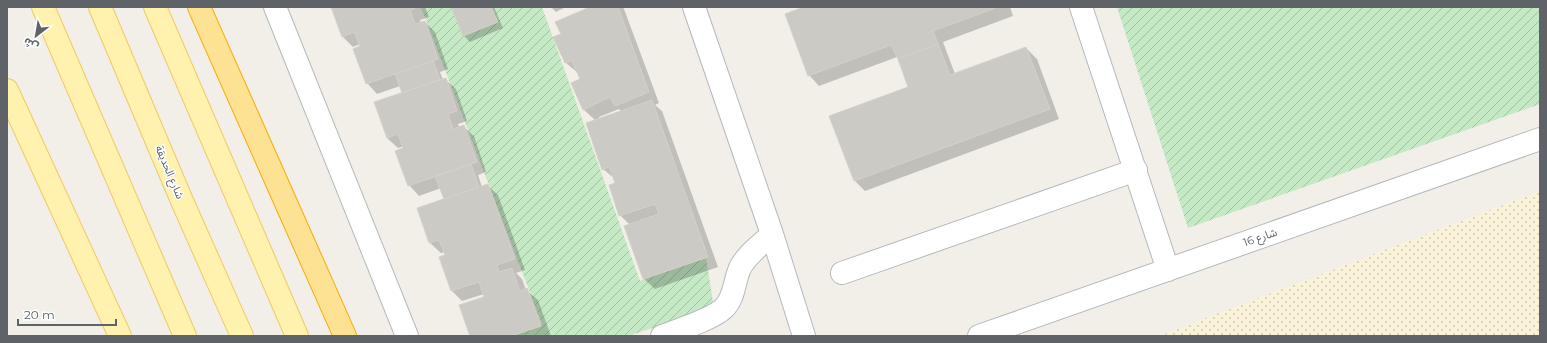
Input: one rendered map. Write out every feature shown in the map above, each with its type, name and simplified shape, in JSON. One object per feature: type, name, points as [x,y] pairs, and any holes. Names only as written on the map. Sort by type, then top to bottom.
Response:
[{"type":"highway","points":[[199,7],[345,336]]},
{"type":"main road","points":[[43,7],[185,336]]},
{"type":"main road","name":"شارع الحديقة","points":[[100,7],[182,201],[242,336]]},
{"type":"main road","points":[[155,7],[297,336]]},
{"type":"main road","points":[[7,90],[120,336]]},
{"type":"street","points":[[275,7],[407,336]]},
{"type":"street","points":[[694,7],[772,234],[804,336]]},
{"type":"street","points":[[1082,7],[1168,270]]},
{"type":"street","name":"شارع 16","points":[[979,336],[1540,139]]},
{"type":"street","points":[[842,273],[1136,170]]},
{"type":"street","points":[[662,336],[716,314],[724,308],[730,300],[736,278],[746,258],[772,234]]},
{"type":"sand","points":[[1540,191],[1540,336],[1159,336]]},
{"type":"green space","points":[[421,7],[542,7],[640,281],[706,258],[714,308],[628,336],[514,336],[542,324]]},
{"type":"green space","points":[[1117,7],[1540,7],[1540,104],[1188,228]]},
{"type":"building","points":[[331,7],[417,7],[410,10],[415,24],[425,21],[438,59],[366,84],[353,49],[360,46],[354,32],[342,37]]},
{"type":"building","points":[[451,7],[491,7],[498,22],[463,36]]},
{"type":"building","points":[[590,7],[618,7],[649,92],[615,106],[610,97],[583,110],[571,83],[580,79],[572,61],[565,63],[553,37],[561,34],[555,22]]},
{"type":"building","points":[[804,7],[998,7],[933,31],[938,44],[898,59],[891,45],[808,76],[785,14]]},
{"type":"building","points":[[938,44],[950,75],[1026,47],[1050,109],[854,181],[829,116],[908,87],[898,59]]},
{"type":"building","points":[[433,61],[440,79],[402,93],[395,74]]},
{"type":"building","points":[[446,78],[457,111],[448,114],[453,129],[464,125],[477,162],[408,186],[395,151],[403,148],[398,134],[387,138],[374,102]]},
{"type":"building","points":[[652,100],[708,257],[643,279],[624,226],[659,214],[655,204],[619,216],[609,185],[615,183],[609,167],[602,170],[586,123]]},
{"type":"building","points":[[471,164],[479,187],[444,199],[435,176]]},
{"type":"building","points":[[488,184],[515,259],[497,265],[499,272],[512,268],[520,291],[527,288],[541,326],[511,336],[470,336],[459,305],[484,297],[479,282],[451,291],[439,257],[445,255],[439,240],[429,243],[417,208]]}]
